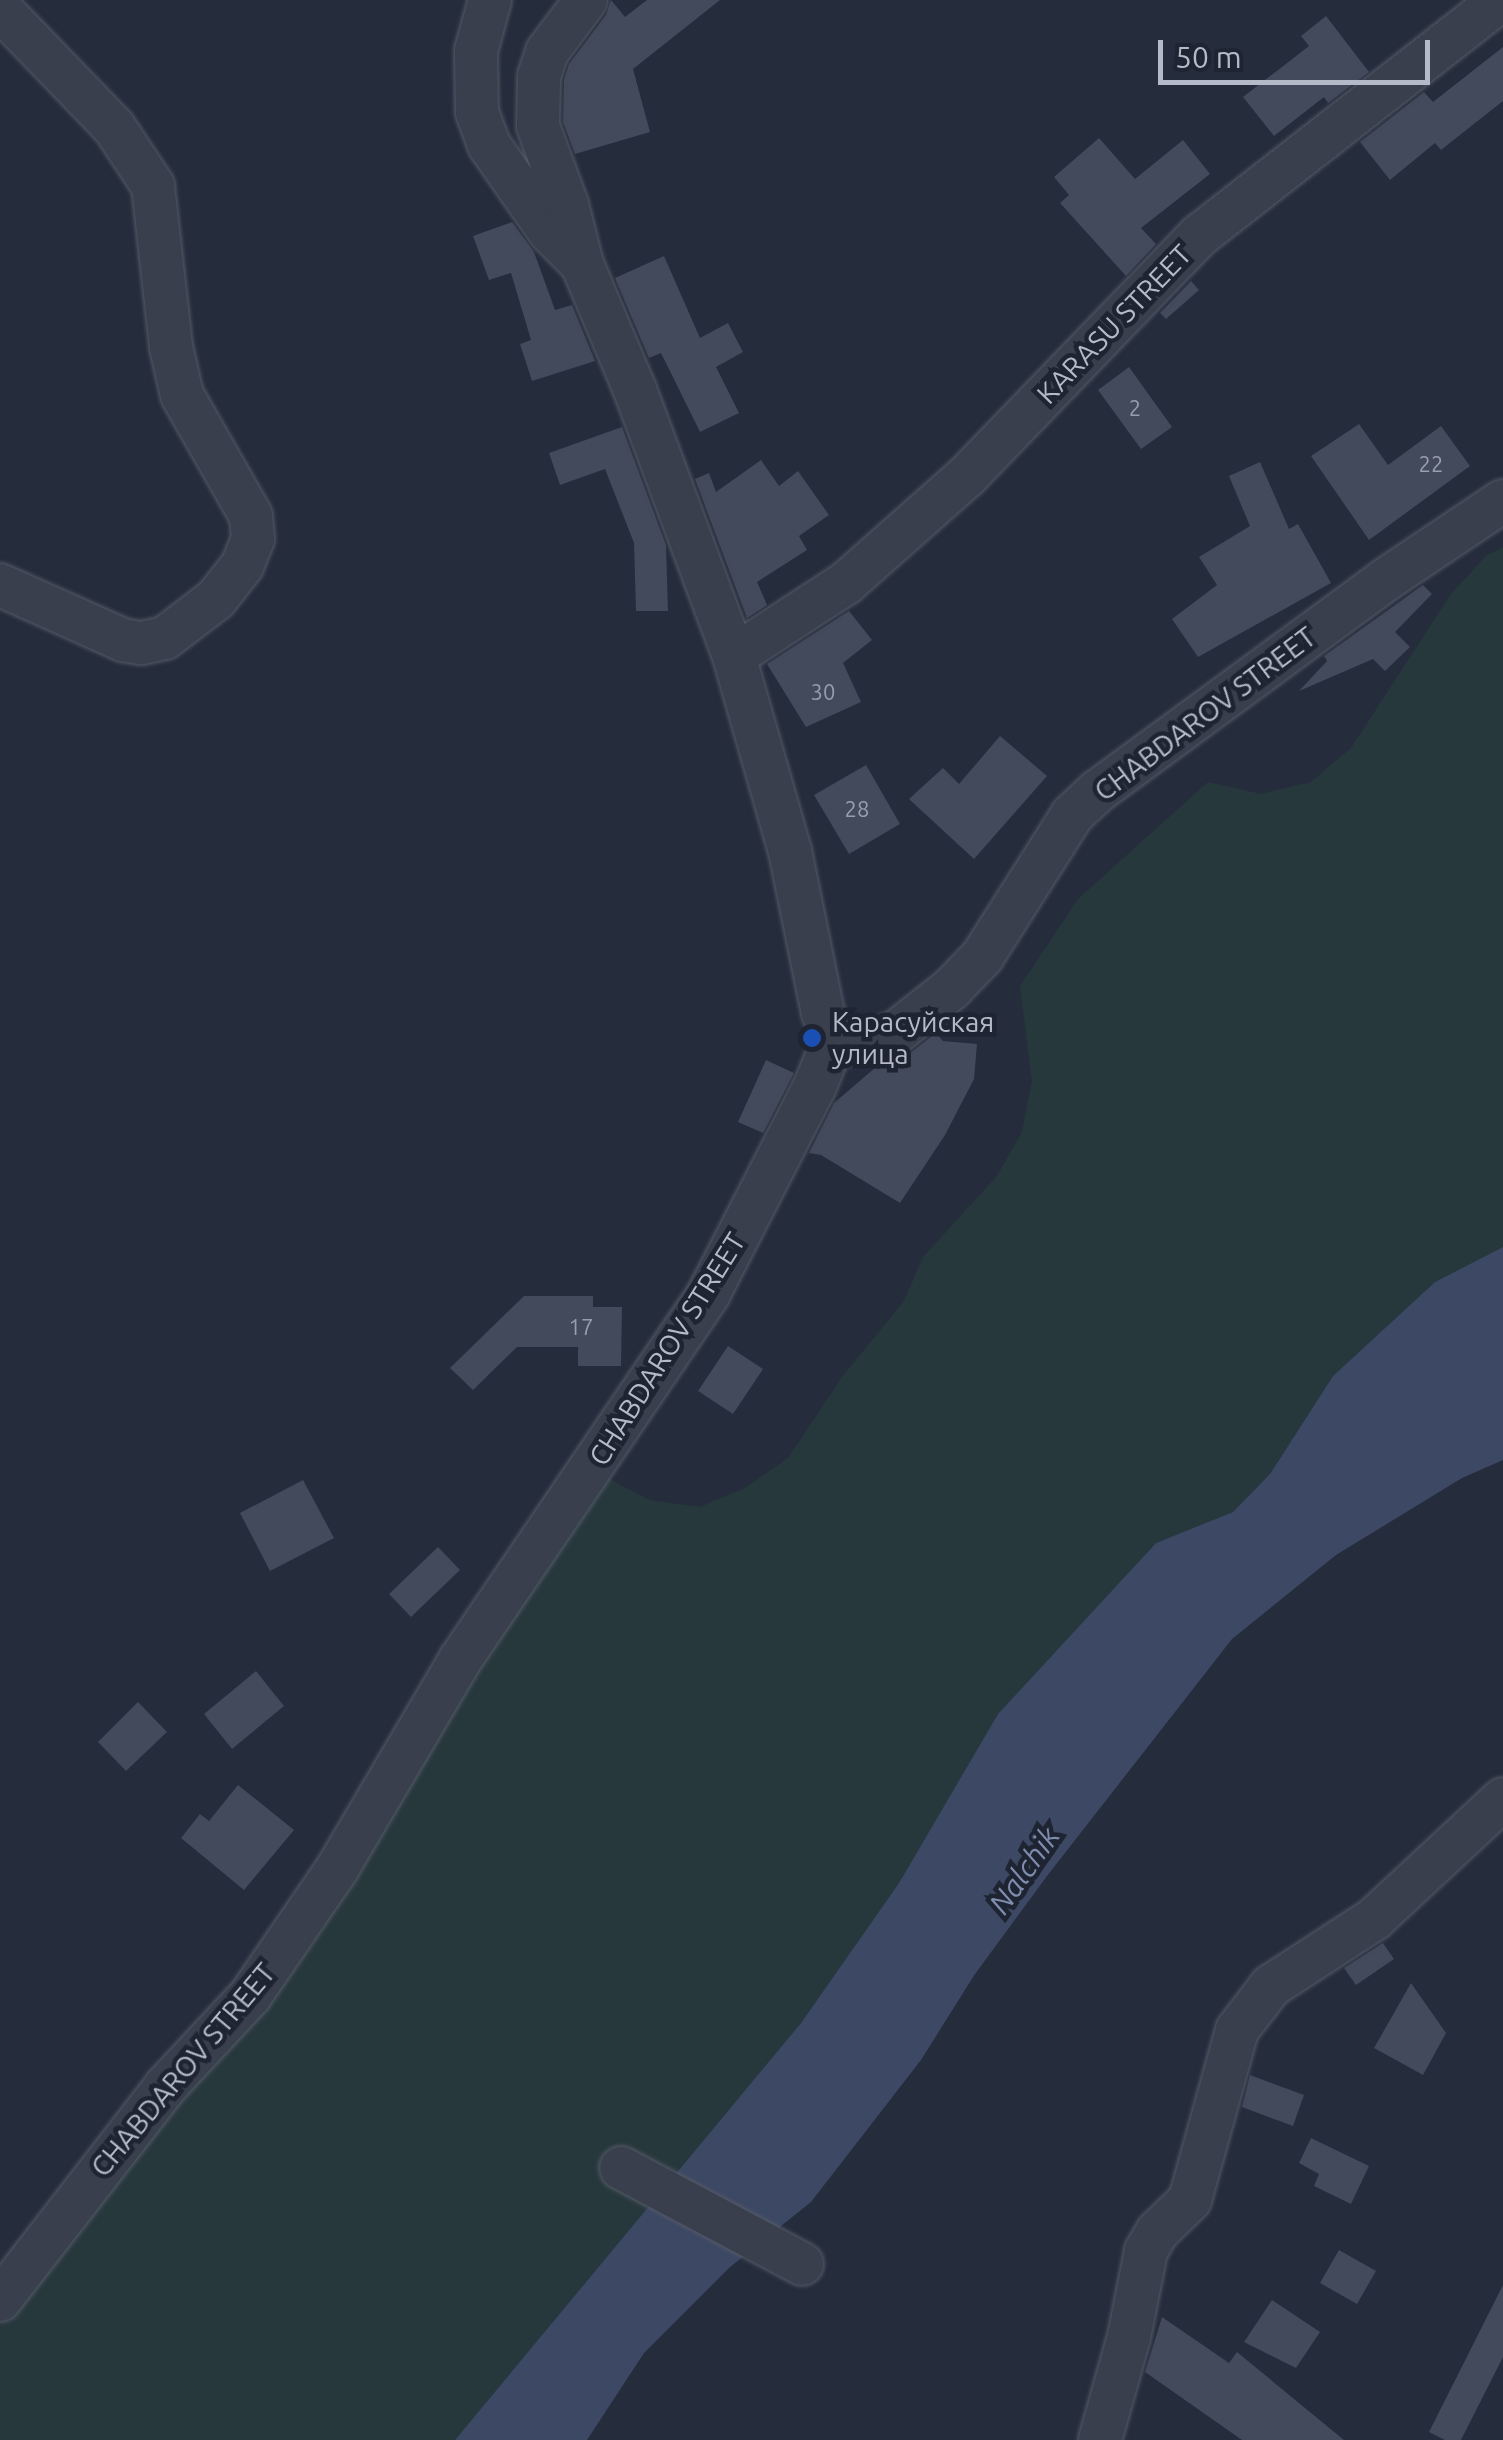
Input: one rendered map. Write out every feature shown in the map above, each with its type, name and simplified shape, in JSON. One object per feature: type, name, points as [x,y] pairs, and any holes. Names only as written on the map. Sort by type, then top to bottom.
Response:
[{"type":"street","points":[[490,0],[476,52],[477,112],[489,145],[550,232],[582,264]]},
{"type":"street","points":[[586,0],[546,52],[536,111],[582,264],[636,390],[734,656],[790,852],[823,1013],[835,1037]]},
{"type":"street","name":"KARASU STREET","points":[[734,656],[846,582],[968,476],[1200,236],[1498,1]]},
{"type":"street","points":[[0,9],[114,127],[153,186],[171,347],[182,395],[251,516],[252,540],[242,566],[216,600],[165,638],[124,640],[0,585]]},
{"type":"street","name":"CHABDAROV STREET","points":[[0,2300],[166,2086],[250,1996],[336,1869],[421,1732],[460,1660],[709,1293],[816,1086],[835,1037],[846,1044],[872,1042],[898,1031],[951,989],[982,958],[1056,838],[1098,790],[1385,580],[1503,501]]},
{"type":"street","points":[[1100,2440],[1129,2336],[1146,2252],[1157,2232],[1190,2200],[1237,2030],[1271,1986],[1384,1910],[1456,1838],[1503,1799]]},
{"type":"street","points":[[629,2170],[799,2262]]},
{"type":"shaded area","points":[[1503,547],[1503,1247],[1435,1282],[1333,1376],[1270,1474],[1233,1512],[1156,1543],[998,1714],[899,1883],[801,2023],[455,2440],[0,2440],[0,2300],[166,2087],[591,1469],[649,1500],[700,1507],[745,1488],[788,1458],[842,1377],[904,1301],[923,1257],[997,1176],[1022,1132],[1032,1081],[1020,986],[1078,899],[1208,782],[1261,794],[1311,782],[1351,748],[1451,594],[1486,556]]},
{"type":"water","name":"Nalchik","points":[[1503,1247],[1503,1460],[1462,1478],[1336,1555],[1232,1639],[1047,1876],[975,1974],[921,2060],[811,2202],[730,2267],[644,2353],[587,2440],[455,2440],[801,2023],[899,1883],[998,1714],[1156,1543],[1233,1512],[1270,1474],[1333,1376],[1435,1282]]},
{"type":"building","points":[[611,0],[625,17],[647,0],[720,0],[633,69],[650,132],[575,154],[563,122],[564,80],[569,64],[606,15]]},
{"type":"building","points":[[1326,16],[1369,72],[1328,103],[1324,97],[1274,136],[1243,97],[1309,46],[1301,36]]},
{"type":"building","points":[[1503,47],[1503,101],[1441,150],[1435,143],[1390,180],[1360,142],[1424,92],[1433,102]]},
{"type":"building","points":[[1099,138],[1135,179],[1183,140],[1210,174],[1141,228],[1156,244],[1126,276],[1060,203],[1069,195],[1054,177]]},
{"type":"building","points":[[512,222],[534,252],[555,310],[572,305],[595,361],[532,381],[520,344],[531,340],[511,273],[489,280],[473,236]]},
{"type":"building","points":[[664,256],[700,338],[728,323],[743,352],[716,367],[739,413],[700,432],[661,353],[649,358],[615,278]]},
{"type":"building","points":[[1191,281],[1199,290],[1166,319],[1160,313]]},
{"type":"building","points":[[1129,367],[1172,427],[1141,449],[1098,390]]},
{"type":"building","points":[[1359,424],[1388,465],[1441,426],[1470,466],[1369,540],[1311,456]]},
{"type":"building","points":[[622,427],[666,545],[668,611],[636,611],[634,543],[605,469],[560,485],[549,453]]},
{"type":"building","points":[[761,460],[779,486],[798,471],[829,515],[799,536],[807,550],[757,582],[767,605],[747,618],[695,479],[709,473],[716,492]]},
{"type":"building","points":[[1260,462],[1289,529],[1298,524],[1331,583],[1198,657],[1172,619],[1217,585],[1199,557],[1250,526],[1229,476]]},
{"type":"building","points":[[1423,585],[1432,594],[1395,632],[1410,647],[1385,671],[1373,659],[1299,691],[1327,661],[1324,656]]},
{"type":"building","points":[[849,611],[872,640],[843,663],[861,702],[806,727],[767,664]]},
{"type":"building","points":[[1000,736],[1047,776],[974,859],[909,799],[943,768],[959,784]]},
{"type":"building","points":[[866,765],[900,824],[849,854],[814,795]]},
{"type":"building","points":[[936,1033],[943,1041],[977,1044],[974,1079],[945,1135],[900,1203],[821,1155],[809,1153],[834,1103],[876,1067],[909,1054]]},
{"type":"building","points":[[766,1060],[794,1073],[763,1133],[738,1122]]},
{"type":"building","points":[[524,1296],[593,1296],[593,1307],[622,1307],[621,1366],[578,1366],[578,1347],[517,1347],[473,1390],[450,1368]]},
{"type":"building","points":[[728,1346],[763,1369],[733,1414],[698,1391]]},
{"type":"building","points":[[303,1480],[334,1538],[270,1571],[240,1513]]},
{"type":"building","points":[[438,1547],[460,1570],[411,1617],[389,1594]]},
{"type":"building","points":[[256,1671],[284,1706],[232,1749],[204,1714]]},
{"type":"building","points":[[138,1702],[167,1732],[126,1771],[98,1742]]},
{"type":"building","points":[[238,1785],[294,1830],[244,1890],[181,1838],[200,1814],[209,1821]]},
{"type":"building","points":[[1383,1943],[1394,1959],[1356,1985],[1344,1968]]},
{"type":"building","points":[[1411,1983],[1446,2033],[1423,2075],[1374,2048]]},
{"type":"building","points":[[1250,2075],[1304,2095],[1293,2126],[1242,2107]]},
{"type":"building","points":[[1311,2138],[1369,2166],[1351,2204],[1314,2186],[1319,2174],[1299,2163]]},
{"type":"building","points":[[1339,2250],[1376,2271],[1357,2304],[1320,2283]]},
{"type":"building","points":[[1503,2285],[1503,2357],[1461,2440],[1445,2440],[1429,2432]]},
{"type":"building","points":[[1272,2300],[1320,2332],[1296,2368],[1244,2342]]},
{"type":"building","points":[[1162,2317],[1229,2363],[1237,2352],[1344,2440],[1242,2440],[1145,2372]]},
{"type":"place","name":"Карасуйская улица","points":[[812,1038]]}]
